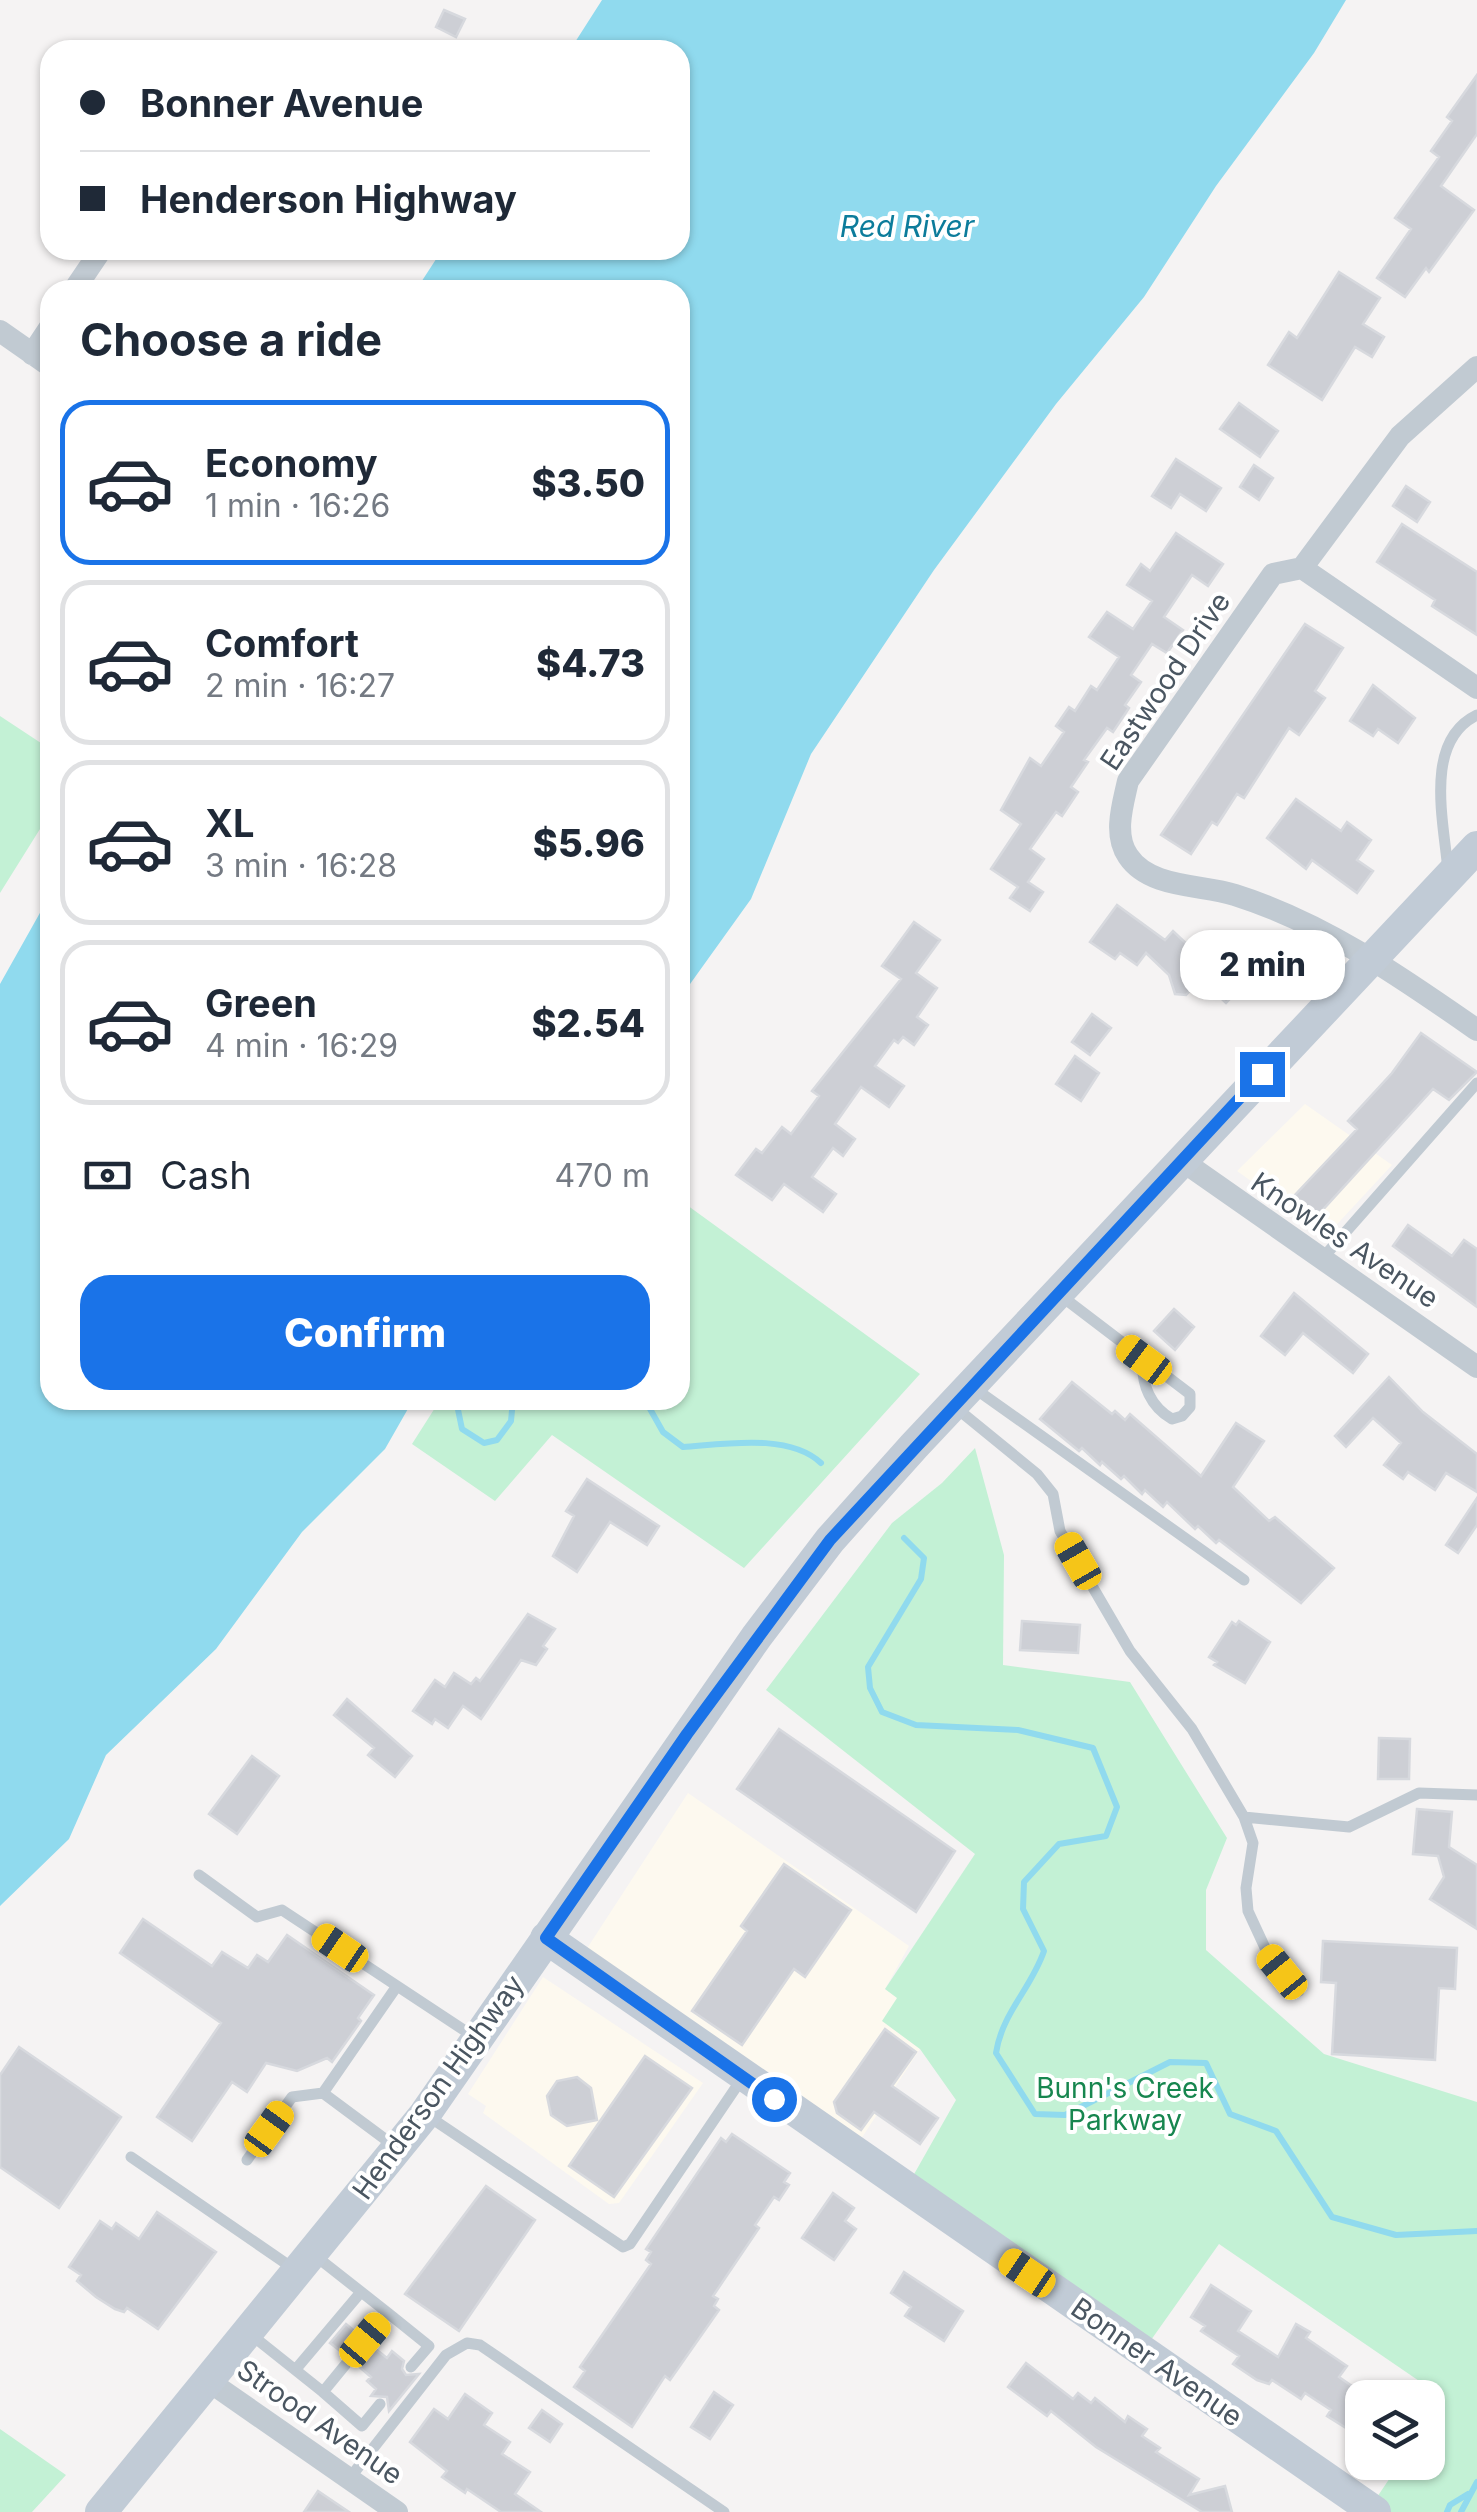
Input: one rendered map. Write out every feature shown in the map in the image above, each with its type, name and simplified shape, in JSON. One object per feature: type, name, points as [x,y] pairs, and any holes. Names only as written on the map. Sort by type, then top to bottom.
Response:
[{"type":"main road","name":"Henderson Highway","points":[[101,2512],[425,2114],[767,1622],[830,1540],[1057,1292],[1477,847]]},
{"type":"main road","name":"Bonner Avenue","points":[[546,1938],[1374,2512]]},
{"type":"street","points":[[0,331],[40,359]]},
{"type":"street","name":"Eastwood Drive","points":[[1477,367],[1400,436],[1302,568],[1273,574],[1128,781],[1119,821],[1128,856],[1157,878],[1231,894],[1306,921],[1477,1030]]},
{"type":"street","points":[[1302,568],[1477,688]]},
{"type":"street","name":"Knowles Avenue","points":[[1181,1160],[1477,1367]]},
{"type":"street","name":"Strood Avenue","points":[[210,2382],[396,2512]]},
{"type":"lane","points":[[1449,876],[1441,779],[1446,748],[1462,722],[1477,715]]},
{"type":"lane","points":[[1320,1260],[1477,1083]]},
{"type":"lane","points":[[1057,1292],[1190,1394],[1190,1407],[1182,1416],[1172,1419],[1156,1410],[1142,1376],[1144,1360]]},
{"type":"lane","points":[[961,1395],[1244,1580]]},
{"type":"lane","points":[[961,1395],[1053,1494],[1060,1530],[1130,1651],[1192,1730],[1244,1817],[1252,1843],[1246,1888],[1248,1911],[1266,1952],[1299,1992]]},
{"type":"lane","points":[[1244,1817],[1349,1827],[1419,1792],[1477,1795]]},
{"type":"lane","points":[[199,1875],[257,1917],[282,1910],[476,2038]]},
{"type":"lane","points":[[323,2094],[398,1986]]},
{"type":"lane","points":[[425,2114],[623,2247],[630,2244],[742,2077]]},
{"type":"lane","points":[[247,2160],[292,2098],[323,2094],[396,2146]]},
{"type":"lane","points":[[131,2157],[305,2263],[361,2292],[388,2312],[429,2346],[411,2367]]},
{"type":"lane","points":[[296,2369],[361,2292]]},
{"type":"lane","points":[[365,2340],[388,2312]]},
{"type":"lane","points":[[249,2333],[362,2426],[380,2404]]},
{"type":"lane","points":[[349,2479],[446,2355],[467,2344],[480,2346],[724,2512]]},
{"type":"lane","points":[[323,2392],[350,2359]]},
{"type":"shaded area","points":[[1305,1104],[1392,1165],[1327,1235],[1237,1171]]},
{"type":"shaded area","points":[[688,1793],[909,1946],[885,1989],[898,1998],[883,2021],[920,2049],[857,2145],[584,1953]]},
{"type":"shaded area","points":[[543,1977],[703,2083],[619,2203],[609,2204],[483,2113],[486,2106],[468,2094]]},
{"type":"green space","points":[[0,716],[40,742],[40,829],[0,893]]},
{"type":"green space","points":[[690,1207],[920,1374],[744,1568],[552,1435],[495,1501],[412,1444],[434,1410],[690,1410]]},
{"type":"green space","name":"Bunn's Creek Parkway","points":[[975,1448],[1004,1555],[1003,1665],[1130,1682],[1227,1838],[1206,1890],[1206,1950],[1324,2054],[1477,2102],[1477,2512],[1367,2512],[1389,2480],[1445,2480],[1445,2380],[1418,2380],[1219,2244],[1151,2340],[913,2176],[956,2100],[920,2049],[882,2021],[897,1998],[885,1989],[975,1854],[766,1690],[892,1523],[942,1483]]},
{"type":"green space","points":[[0,2429],[66,2475],[32,2512],[0,2512]]},
{"type":"water","name":"Red River","points":[[602,0],[1346,0],[1314,53],[1216,186],[1144,297],[1056,404],[934,570],[811,754],[751,899],[690,984],[690,280],[422,280],[436,260],[690,260],[690,40],[576,40]]},
{"type":"water","points":[[40,913],[40,1410],[407,1410],[385,1449],[302,1532],[216,1649],[106,1755],[69,1839],[0,1906],[0,984]]},
{"type":"building","points":[[444,10],[465,19],[456,37],[436,27]]},
{"type":"building","points":[[1477,75],[1477,134],[1441,186],[1474,210],[1429,272],[1426,268],[1405,297],[1377,278],[1411,229],[1395,218],[1439,157],[1431,151],[1452,121],[1447,117]]},
{"type":"building","points":[[1339,272],[1380,298],[1363,324],[1384,337],[1372,357],[1355,347],[1322,400],[1268,365],[1289,332],[1297,338]]},
{"type":"building","points":[[1239,403],[1278,431],[1260,457],[1220,429]]},
{"type":"building","points":[[1176,459],[1221,488],[1206,511],[1180,494],[1171,508],[1152,496]]},
{"type":"building","points":[[1254,465],[1273,478],[1259,500],[1240,487]]},
{"type":"building","points":[[1406,486],[1430,502],[1417,522],[1393,506]]},
{"type":"building","points":[[1402,524],[1477,572],[1477,635],[1432,606],[1435,600],[1377,562]]},
{"type":"building","points":[[1176,533],[1223,564],[1208,586],[1192,575],[1164,617],[1183,630],[1167,653],[1152,644],[1131,675],[1141,682],[1125,705],[1129,708],[1113,732],[1107,728],[1084,760],[1088,762],[1071,787],[1078,792],[1062,816],[1056,812],[1030,849],[1044,859],[1028,882],[1043,892],[1030,911],[1010,898],[1018,887],[991,869],[1021,824],[1001,810],[1030,758],[1041,766],[1064,732],[1056,726],[1069,707],[1075,711],[1091,686],[1097,690],[1119,657],[1089,637],[1107,612],[1133,629],[1152,601],[1127,585],[1141,564],[1150,571]]},
{"type":"building","points":[[1305,624],[1343,648],[1315,691],[1325,698],[1299,735],[1289,728],[1244,798],[1237,794],[1191,854],[1161,835]]},
{"type":"building","points":[[1373,685],[1415,718],[1398,743],[1378,729],[1373,736],[1350,721]]},
{"type":"building","points":[[1296,799],[1341,831],[1347,822],[1371,840],[1357,860],[1373,871],[1357,893],[1312,860],[1306,869],[1267,838]]},
{"type":"building","points":[[1117,905],[1165,940],[1173,931],[1191,948],[1203,935],[1227,958],[1238,947],[1275,978],[1257,997],[1244,984],[1226,1003],[1201,979],[1186,995],[1175,994],[1169,975],[1146,953],[1137,965],[1120,953],[1115,959],[1090,942]]},
{"type":"building","points":[[914,922],[940,940],[916,973],[937,988],[917,1017],[928,1025],[914,1045],[903,1037],[898,1043],[894,1040],[875,1066],[904,1086],[889,1107],[861,1087],[835,1124],[855,1139],[843,1156],[833,1148],[812,1177],[836,1194],[823,1212],[784,1184],[772,1200],[736,1175],[756,1149],[762,1153],[782,1127],[791,1134],[819,1096],[812,1091],[901,979],[882,966]]},
{"type":"building","points":[[1092,1014],[1111,1028],[1090,1055],[1072,1042]]},
{"type":"building","points":[[1421,1033],[1477,1072],[1449,1100],[1433,1089],[1318,1215],[1293,1197],[1357,1129],[1348,1121],[1392,1073]]},
{"type":"building","points":[[1075,1056],[1099,1073],[1081,1101],[1056,1084]]},
{"type":"building","points":[[1408,1225],[1452,1256],[1464,1240],[1477,1249],[1477,1307],[1393,1246]]},
{"type":"building","points":[[1294,1293],[1368,1354],[1353,1373],[1303,1333],[1285,1355],[1261,1336]]},
{"type":"building","points":[[1174,1309],[1194,1327],[1175,1350],[1154,1331]]},
{"type":"building","points":[[1389,1377],[1423,1412],[1477,1454],[1477,1492],[1446,1473],[1435,1490],[1408,1472],[1403,1479],[1384,1465],[1401,1443],[1373,1418],[1346,1447],[1335,1436]]},
{"type":"building","points":[[1072,1382],[1112,1414],[1115,1411],[1125,1420],[1130,1414],[1201,1476],[1236,1423],[1264,1441],[1233,1487],[1269,1521],[1275,1517],[1334,1568],[1301,1603],[1219,1540],[1216,1543],[1198,1526],[1195,1529],[1167,1502],[1163,1507],[1124,1476],[1121,1479],[1102,1462],[1100,1465],[1082,1448],[1079,1451],[1040,1419]]},
{"type":"building","points":[[587,1479],[659,1526],[647,1545],[610,1522],[577,1572],[553,1556],[574,1516],[566,1511]]},
{"type":"building","points":[[1477,1498],[1477,1525],[1458,1553],[1446,1545]]},
{"type":"building","points":[[528,1614],[555,1629],[543,1646],[547,1649],[536,1665],[521,1660],[481,1719],[463,1706],[448,1728],[435,1719],[432,1724],[413,1711],[435,1680],[445,1687],[454,1673],[471,1684],[476,1678],[480,1681]]},
{"type":"building","points":[[1022,1621],[1080,1625],[1078,1653],[1020,1650]]},
{"type":"building","points":[[1239,1621],[1270,1642],[1245,1683],[1214,1665],[1217,1662],[1209,1657],[1232,1622],[1236,1625]]},
{"type":"building","points":[[347,1699],[412,1756],[395,1777],[368,1755],[374,1748],[334,1715]]},
{"type":"building","points":[[779,1729],[955,1851],[916,1912],[737,1789]]},
{"type":"building","points":[[1379,1738],[1410,1739],[1409,1779],[1378,1779]]},
{"type":"building","points":[[252,1756],[279,1776],[237,1834],[209,1814]]},
{"type":"building","points":[[1417,1809],[1452,1812],[1449,1847],[1477,1865],[1477,1929],[1430,1899],[1444,1877],[1438,1856],[1413,1854]]},
{"type":"building","points":[[784,1864],[851,1910],[805,1977],[794,1969],[742,2045],[692,2011],[747,1931],[741,1926]]},
{"type":"building","points":[[143,1919],[212,1966],[222,1952],[248,1968],[257,1955],[268,1962],[287,1935],[374,1995],[332,2062],[327,2058],[297,2071],[266,2063],[247,2092],[232,2082],[192,2141],[157,2117],[221,2023],[120,1953]]},
{"type":"building","points":[[1323,1941],[1457,1948],[1455,1989],[1439,1988],[1435,2060],[1332,2054],[1336,1983],[1321,1982]]},
{"type":"building","points":[[885,2029],[916,2052],[892,2086],[938,2118],[920,2144],[874,2112],[861,2130],[837,2113],[834,2102]]},
{"type":"building","points":[[19,2047],[121,2117],[59,2208],[0,2167],[0,2075]]},
{"type":"building","points":[[645,2056],[692,2088],[614,2197],[569,2166]]},
{"type":"building","points":[[577,2077],[591,2088],[597,2120],[567,2126],[551,2115],[547,2096],[557,2081]]},
{"type":"building","points":[[732,2134],[790,2173],[784,2182],[789,2185],[779,2200],[774,2197],[755,2225],[759,2228],[713,2296],[718,2299],[714,2306],[719,2310],[670,2380],[665,2376],[632,2427],[574,2387],[585,2371],[580,2367],[651,2264],[646,2260],[651,2252],[646,2249],[721,2138],[726,2142]]},
{"type":"building","points":[[486,2186],[535,2220],[459,2331],[405,2294]]},
{"type":"building","points":[[833,2193],[854,2208],[845,2221],[856,2229],[834,2260],[802,2238]]},
{"type":"building","points":[[157,2212],[216,2252],[158,2329],[127,2308],[124,2312],[115,2309],[96,2297],[77,2281],[81,2275],[69,2267],[100,2221],[112,2229],[116,2223],[139,2239]]},
{"type":"building","points":[[904,2272],[963,2311],[944,2341],[905,2316],[911,2307],[891,2293]]},
{"type":"building","points":[[1211,2285],[1251,2311],[1238,2331],[1278,2357],[1296,2324],[1310,2332],[1306,2338],[1347,2366],[1339,2377],[1345,2381],[1345,2427],[1327,2416],[1331,2410],[1305,2393],[1301,2399],[1272,2380],[1269,2384],[1257,2380],[1233,2364],[1239,2356],[1201,2331],[1205,2326],[1191,2317]]},
{"type":"building","points":[[346,2324],[358,2334],[356,2342],[360,2348],[372,2346],[387,2358],[392,2351],[404,2361],[402,2369],[406,2375],[419,2374],[389,2411],[387,2397],[371,2396],[376,2389],[367,2381],[371,2377],[357,2365],[357,2352],[343,2353],[330,2343]]},
{"type":"building","points":[[1026,2363],[1073,2399],[1078,2393],[1091,2403],[1095,2398],[1125,2422],[1128,2416],[1147,2429],[1142,2436],[1160,2448],[1156,2452],[1199,2479],[1189,2495],[1225,2486],[1232,2512],[1202,2512],[1096,2447],[1051,2411],[1047,2416],[1008,2387]]},
{"type":"building","points":[[714,2392],[733,2405],[710,2439],[691,2427]]},
{"type":"building","points":[[465,2394],[492,2413],[484,2425],[510,2442],[502,2454],[530,2472],[515,2494],[541,2512],[501,2512],[467,2489],[465,2493],[442,2477],[447,2471],[410,2442],[434,2409],[448,2419]]},
{"type":"building","points":[[542,2410],[562,2424],[550,2442],[529,2428]]},
{"type":"building","points":[[318,2491],[349,2512],[304,2512]]},
{"type":"waterway","points":[[458,1410],[462,1429],[484,1443],[497,1440],[511,1421],[512,1410]]},
{"type":"waterway","points":[[651,1410],[663,1432],[683,1447],[774,1444],[792,1447],[821,1463]]},
{"type":"waterway","points":[[904,1538],[924,1558],[921,1579],[868,1667],[870,1688],[882,1712],[916,1725],[1018,1730],[1093,1748],[1117,1807],[1106,1836],[1059,1844],[1024,1882],[1023,1909],[1044,1951],[1010,2013],[996,2053],[1035,2114],[1065,2115],[1170,2062],[1206,2063],[1230,2114],[1276,2131],[1332,2217],[1396,2235],[1477,2231]]},
{"type":"waterway","points":[[1461,2512],[1477,2482]]},
{"type":"waterway","points":[[1447,2512],[1450,2505],[1468,2494]]},
{"type":"route","points":[[774,2099],[546,1938],[687,1734],[830,1540],[1262,1074]]}]
